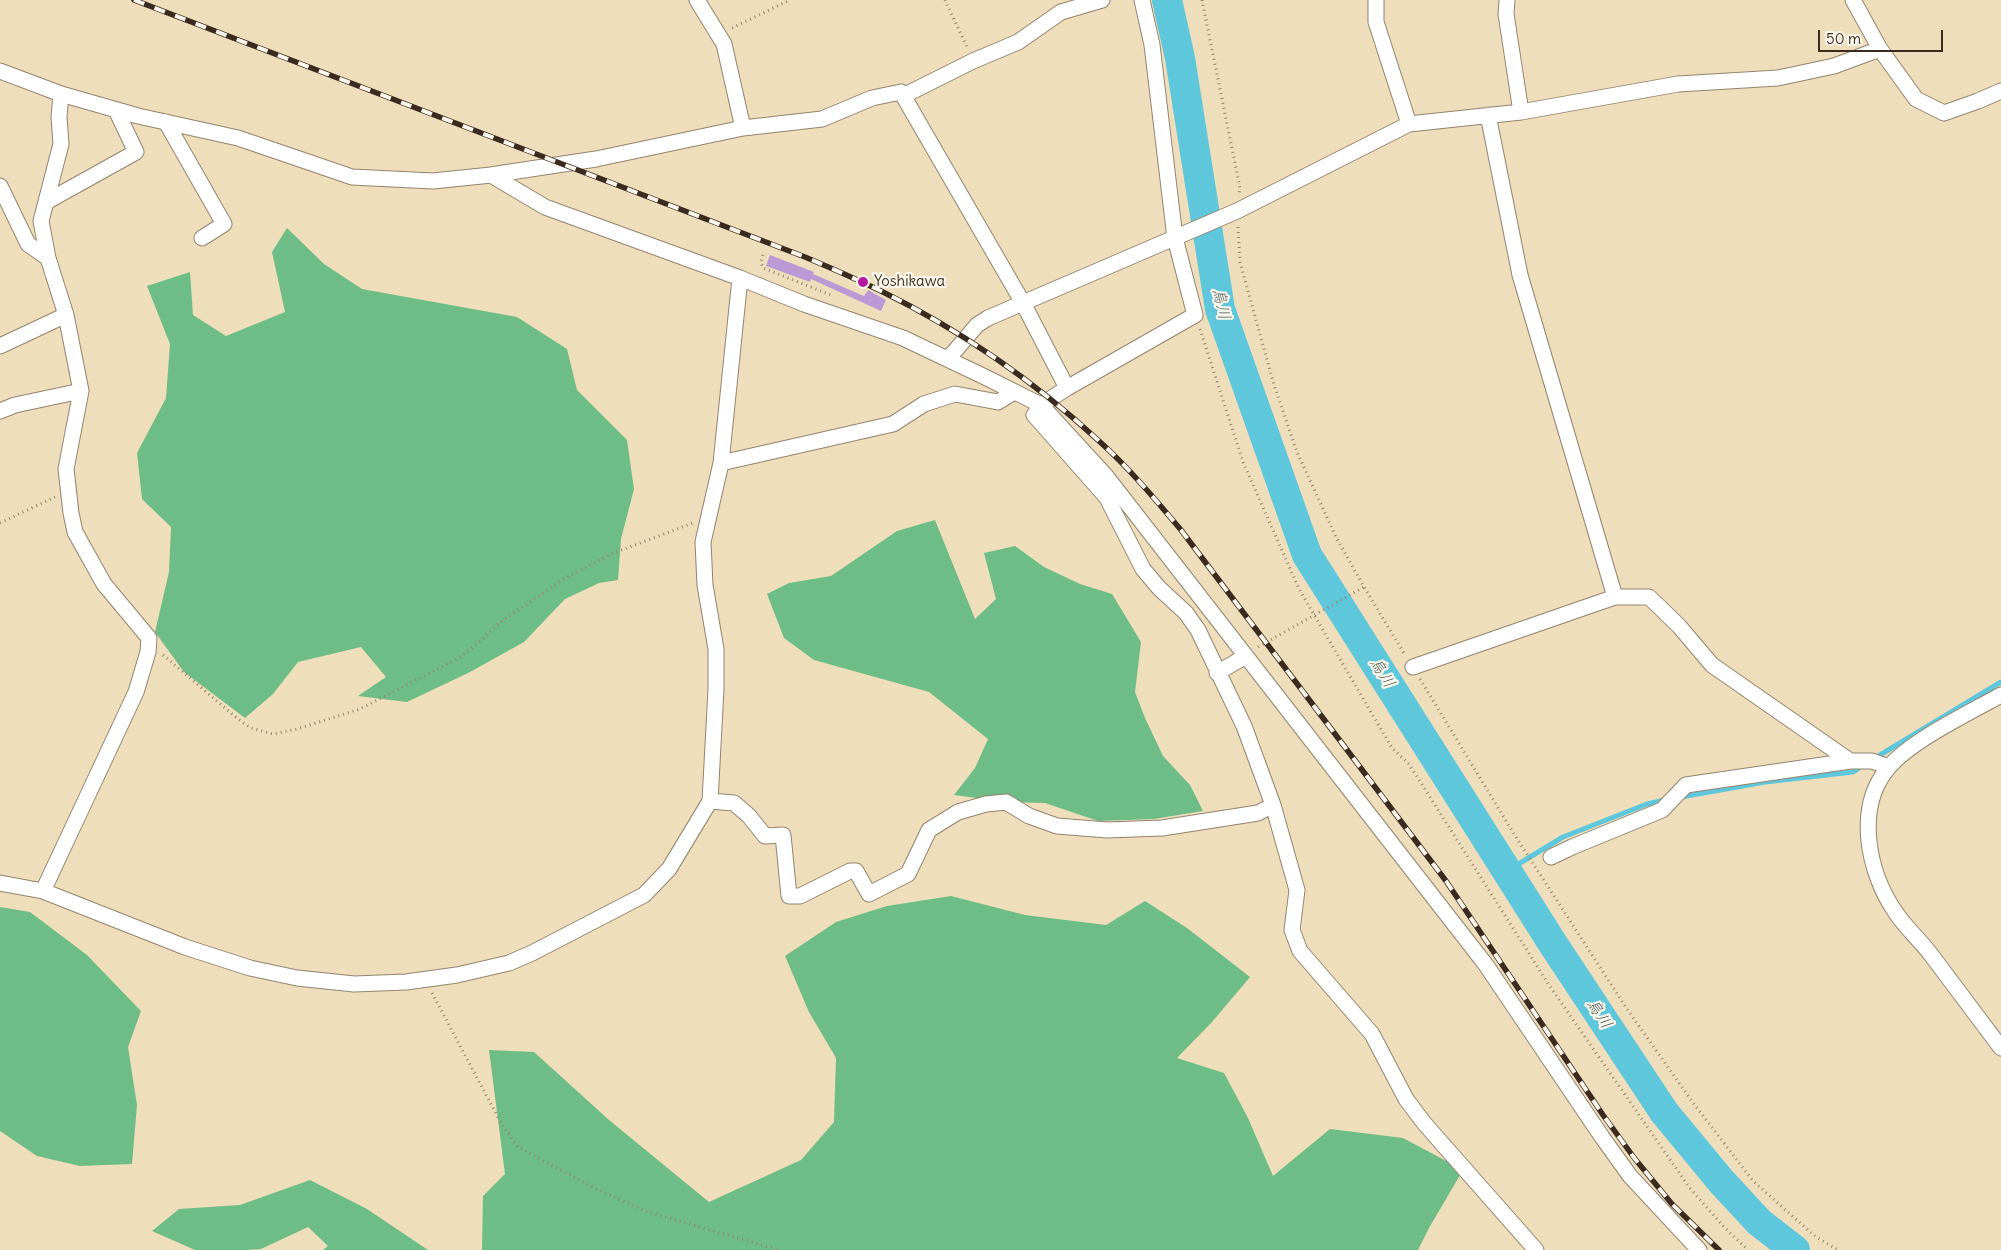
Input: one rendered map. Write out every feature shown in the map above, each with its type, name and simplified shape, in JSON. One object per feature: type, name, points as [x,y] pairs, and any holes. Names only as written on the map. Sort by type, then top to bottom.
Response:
[{"type":"street","points":[[697,0],[724,44],[743,128]]},
{"type":"street","points":[[903,96],[973,61],[1018,42],[1061,12],[1102,0]]},
{"type":"street","points":[[1142,0],[1152,45],[1178,237],[1195,315],[1067,388],[1040,405],[1034,415],[1107,498],[1143,569],[1159,588],[1186,613],[1198,630],[1244,726],[1273,805],[1296,890],[1292,930],[1300,951],[1372,1034],[1406,1099],[1424,1123],[1536,1250]]},
{"type":"street","points":[[1376,0],[1376,22],[1408,124]]},
{"type":"street","points":[[1507,0],[1506,14],[1521,112]]},
{"type":"street","points":[[1853,0],[1880,49],[1916,99],[1944,113],[1978,102],[2001,91]]},
{"type":"street","points":[[948,359],[977,325],[988,318],[1234,212],[1408,124],[1521,112],[1678,84],[1778,78],[1834,66],[1880,49]]},
{"type":"street","points":[[0,84],[6,73],[61,94],[116,110],[238,138],[352,177],[433,181],[491,175],[596,159],[743,128],[822,119],[872,98],[901,92],[1022,303],[1067,388]]},
{"type":"street","points":[[43,891],[136,692],[148,652],[149,638],[104,584],[75,532],[66,469],[81,391],[66,315],[48,258],[41,220],[61,144],[59,117],[61,94]]},
{"type":"street","points":[[46,202],[136,152],[116,110]]},
{"type":"street","points":[[1488,115],[1520,274],[1615,597]]},
{"type":"street","points":[[166,122],[224,224],[202,238]]},
{"type":"street","points":[[491,175],[544,207],[740,278],[804,304],[903,338],[1040,405],[1106,476],[1486,965],[1630,1176],[1699,1250]]},
{"type":"street","points":[[0,186],[28,244],[48,258]]},
{"type":"street","points":[[0,884],[43,891],[185,947],[250,968],[297,978],[354,984],[406,982],[457,976],[509,963],[644,895],[669,868],[710,801],[716,659],[705,585],[702,542],[721,463],[740,278]]},
{"type":"street","points":[[0,346],[66,315]]},
{"type":"street","points":[[0,411],[15,405],[81,391]]},
{"type":"street","points":[[721,463],[892,424],[924,404],[956,394],[998,402],[1014,392]]},
{"type":"street","points":[[1413,668],[1615,597],[1649,597],[1679,626],[1712,665],[1850,761]]},
{"type":"street","points":[[1217,673],[1246,656]]},
{"type":"street","points":[[2001,695],[1920,742],[1889,767],[1874,793],[1869,820],[1869,841],[1876,878],[1896,914],[1922,944],[2001,1048]]},
{"type":"street","points":[[1551,857],[1662,810],[1686,785],[1850,761],[1872,761],[1889,767]]},
{"type":"street","points":[[710,801],[734,803],[749,816],[765,836],[783,835],[788,896],[800,896],[850,871],[856,871],[869,894],[908,874],[929,830],[958,812],[986,804],[1006,802],[1029,816],[1057,826],[1107,830],[1172,826],[1258,813],[1273,805]]},
{"type":"path","points":[[719,35],[790,0]]},
{"type":"path","points":[[945,0],[973,61]]},
{"type":"path","points":[[1202,0],[1240,188],[1234,212],[1240,262],[1274,385],[1301,462],[1336,537],[1476,773],[1627,1009],[1691,1100],[1753,1181],[1816,1237],[1838,1250]]},
{"type":"path","points":[[1195,315],[1243,462],[1299,589],[1392,748],[1409,764],[1549,985],[1689,1187],[1723,1226],[1748,1250]]},
{"type":"path","points":[[0,523],[69,491]]},
{"type":"path","points":[[149,638],[161,654],[244,724],[273,734],[297,729],[360,709],[459,658],[483,639],[499,623],[522,607],[564,579],[611,554],[707,518]]},
{"type":"path","points":[[1246,656],[1364,587]]},
{"type":"path","points":[[425,979],[501,1123],[518,1147],[592,1187],[644,1211],[779,1250]]},
{"type":"green space","points":[[287,228],[324,264],[362,289],[517,317],[567,349],[577,390],[627,440],[634,489],[621,539],[618,580],[599,583],[565,599],[524,642],[470,672],[407,702],[358,696],[386,677],[361,647],[298,662],[273,694],[245,718],[184,672],[155,632],[169,572],[171,527],[142,499],[137,453],[166,398],[170,344],[147,286],[190,272],[193,315],[226,336],[285,312],[272,252]]},
{"type":"green space","points":[[935,520],[975,619],[996,599],[984,553],[1015,546],[1044,567],[1080,584],[1112,594],[1141,642],[1135,692],[1145,718],[1163,756],[1190,785],[1203,811],[1154,819],[1098,821],[1045,803],[1006,802],[954,795],[975,768],[988,739],[929,692],[814,660],[784,638],[767,594],[789,583],[831,576],[897,531]]},
{"type":"green space","points":[[951,896],[1025,915],[1106,925],[1145,901],[1187,928],[1250,977],[1212,1022],[1177,1058],[1224,1073],[1248,1118],[1273,1176],[1330,1129],[1403,1138],[1463,1170],[1418,1250],[482,1250],[483,1196],[505,1174],[489,1050],[534,1052],[609,1120],[709,1202],[801,1160],[834,1122],[836,1058],[809,1012],[785,956],[836,922],[887,906]]},
{"type":"green space","points":[[0,907],[30,912],[87,955],[141,1011],[128,1047],[137,1105],[132,1164],[80,1166],[37,1156],[0,1131]]},
{"type":"green space","points":[[310,1180],[367,1209],[428,1250],[323,1250],[328,1246],[308,1227],[261,1249],[195,1250],[152,1231],[179,1209],[240,1205]]},
{"type":"building","points":[[770,255],[814,272],[813,274],[864,296],[868,290],[886,300],[881,311],[811,279],[810,282],[766,266]]},
{"type":"waterway","name":"烏川","points":[[1167,0],[1180,58],[1220,309],[1307,555],[1553,944],[1664,1112],[1721,1181],[1759,1222],[1795,1250]]},
{"type":"waterway","points":[[1875,758],[2001,682]]},
{"type":"waterway","points":[[1681,797],[1765,782],[1853,772],[1864,765]]},
{"type":"waterway","points":[[1507,871],[1563,837],[1647,804],[1665,800]]},
{"type":"railway","points":[[134,0],[824,265],[881,291],[939,322],[995,358],[1049,398],[1121,462],[1181,530],[1446,881],[1603,1115],[1635,1159],[1672,1204],[1719,1250]]},
{"type":"place","name":"Yoshikawa","points":[[863,282]]}]
